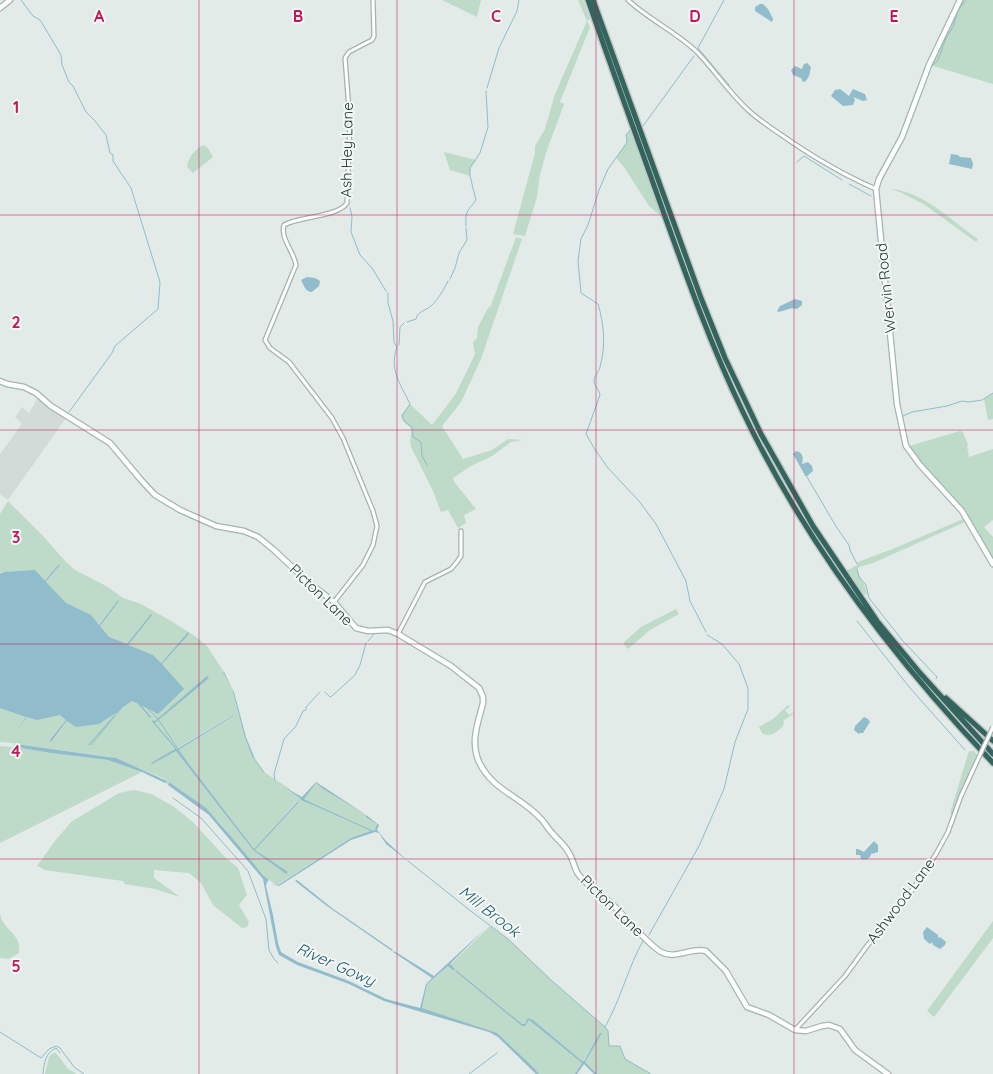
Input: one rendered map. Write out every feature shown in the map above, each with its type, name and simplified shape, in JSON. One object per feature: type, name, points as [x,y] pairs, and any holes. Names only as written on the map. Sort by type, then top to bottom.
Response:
[{"type":"highway","points":[[588,0],[696,302],[718,357],[752,430],[800,518],[851,594],[902,661],[993,763]]},
{"type":"highway","points":[[593,0],[701,298],[725,358],[778,464],[814,526],[877,621],[920,673],[993,754]]},
{"type":"highway","points":[[920,673],[993,741]]},
{"type":"street","points":[[0,8],[10,0]]},
{"type":"street","name":"Ash Hey Lane","points":[[334,602],[363,565],[373,545],[377,526],[373,511],[343,438],[332,418],[289,362],[270,348],[265,340],[296,265],[283,233],[284,225],[338,210],[347,203],[350,123],[345,58],[349,52],[372,40],[374,29],[372,0]]},
{"type":"street","points":[[628,0],[636,8],[668,28],[698,53],[726,87],[756,117],[807,154],[876,189]]},
{"type":"street","name":"Wervin Road","points":[[960,0],[929,65],[902,137],[879,179],[876,189],[897,404],[906,446],[920,465],[962,511],[993,564]]},
{"type":"street","name":"Picton Lane","points":[[0,381],[24,387],[36,393],[58,410],[110,443],[155,495],[180,510],[216,526],[244,531],[258,537],[307,581],[334,602],[356,628],[360,630],[388,630],[398,634],[447,662],[479,688],[483,697],[483,703],[474,737],[475,751],[485,773],[500,788],[540,818],[568,850],[575,868],[582,878],[662,952],[672,955],[696,950],[706,951],[726,971],[747,1007],[769,1015],[795,1030]]},
{"type":"street","points":[[398,634],[425,582],[451,568],[457,562],[460,556],[462,531]]},
{"type":"street","name":"Ashwood Lane","points":[[795,1030],[845,976],[875,934],[913,889],[936,854],[948,832],[961,796],[993,727]]},
{"type":"street","points":[[795,1030],[806,1031],[822,1026],[836,1027],[844,1032],[856,1050],[888,1074]]},
{"type":"shaded area","points":[[38,398],[66,418],[8,500],[0,494],[0,454],[22,424],[15,417],[22,407],[29,413]]},
{"type":"green space","points":[[442,0],[481,0],[477,17]]},
{"type":"green space","points":[[578,0],[583,0],[590,19],[587,21]]},
{"type":"green space","points":[[963,0],[993,0],[993,84],[930,65],[956,8]]},
{"type":"green space","points":[[587,21],[590,27],[560,102],[564,104],[547,150],[540,174],[537,197],[525,236],[513,234],[535,153],[535,146],[545,129],[555,94]]},
{"type":"green space","points":[[630,130],[662,217],[649,206],[616,158],[627,142],[626,135]]},
{"type":"green space","points":[[204,145],[213,157],[193,173],[187,167],[189,160],[195,151]]},
{"type":"green space","points":[[444,152],[476,160],[470,168],[470,176],[450,170]]},
{"type":"green space","points":[[891,189],[903,191],[926,201],[978,239],[976,242],[925,205]]},
{"type":"green space","points":[[516,237],[522,239],[481,359],[461,402],[442,426],[463,459],[492,450],[508,439],[523,440],[511,442],[492,456],[471,466],[453,478],[476,509],[464,515],[466,523],[458,528],[448,510],[441,512],[433,491],[411,447],[411,428],[403,421],[401,415],[410,404],[432,425],[455,395],[475,354],[473,342],[477,338],[478,327],[489,306],[490,308]]},
{"type":"green space","points":[[993,393],[993,419],[988,420],[984,399]]},
{"type":"green space","points":[[960,431],[963,432],[968,445],[969,457],[993,449],[993,520],[984,527],[993,537],[993,560],[963,508],[917,460],[909,446]]},
{"type":"green space","points":[[8,501],[75,570],[108,587],[123,598],[141,604],[171,621],[207,646],[232,688],[244,735],[252,756],[263,772],[287,787],[302,800],[360,825],[303,798],[316,783],[365,814],[377,824],[375,830],[351,838],[277,885],[262,874],[215,818],[197,802],[169,782],[168,785],[165,783],[167,781],[163,778],[111,757],[17,744],[16,747],[108,760],[142,772],[0,843],[0,746],[13,747],[14,743],[0,742],[0,642],[60,565],[0,639],[0,514]],"holes":[[[118,600],[84,645],[121,652],[151,614],[52,741],[50,740],[96,683],[33,710],[16,731]],[[187,633],[189,634],[133,696],[149,718],[132,697],[88,745]],[[208,678],[155,723],[176,749],[233,716],[177,750],[254,849],[297,801],[299,802],[255,850],[287,872],[286,874],[253,850],[176,751],[151,763],[175,750],[151,719],[154,722]]]},
{"type":"green space","points":[[963,519],[965,522],[873,563],[859,567],[857,569],[867,595],[863,593],[846,571],[857,565],[858,562]]},
{"type":"green space","points":[[676,609],[679,614],[650,630],[628,649],[623,643],[641,627]]},
{"type":"green space","points":[[788,705],[790,707],[785,710],[789,715],[794,712],[784,720],[783,726],[771,735],[762,733],[759,727],[773,719]]},
{"type":"green space","points":[[969,751],[974,751],[977,755],[953,815],[950,813]]},
{"type":"green space","points":[[134,790],[151,794],[173,806],[193,822],[224,856],[238,868],[247,895],[239,905],[249,922],[247,927],[242,928],[213,905],[201,883],[189,873],[154,870],[154,878],[180,897],[155,889],[125,884],[123,881],[45,870],[37,866],[71,822],[119,793]]},
{"type":"green space","points":[[0,914],[5,925],[18,941],[19,946],[19,953],[9,959],[0,958]]},
{"type":"green space","points":[[993,921],[993,938],[934,1017],[927,1011]]},
{"type":"green space","points":[[490,926],[512,942],[551,980],[605,1027],[608,1031],[609,1046],[620,1046],[625,1059],[651,1074],[597,1074],[585,1062],[601,1033],[582,1061],[533,1020],[529,1018],[525,1024],[522,1024],[456,970],[522,1026],[525,1026],[529,1020],[582,1063],[575,1074],[539,1074],[496,1033],[422,1008],[427,984],[448,966],[453,969],[450,965]]},
{"type":"green space","points":[[56,1053],[68,1069],[77,1074],[45,1074],[49,1057]]},
{"type":"water","points":[[763,4],[768,9],[773,19],[772,22],[755,11],[755,7]]},
{"type":"water","points":[[807,63],[811,67],[809,76],[803,82],[801,78],[793,75],[791,70],[795,66],[802,69],[804,64]]},
{"type":"water","points":[[840,89],[849,96],[853,89],[865,94],[867,100],[863,101],[853,97],[855,100],[853,105],[843,106],[831,96],[835,90]]},
{"type":"water","points":[[951,154],[971,158],[972,169],[949,164]]},
{"type":"water","points":[[307,277],[320,281],[319,286],[312,292],[306,290],[301,280]]},
{"type":"water","points":[[795,299],[802,301],[802,305],[797,309],[777,311],[780,306]]},
{"type":"water","points":[[796,451],[802,454],[802,464],[808,462],[812,466],[813,471],[806,477],[793,454]]},
{"type":"water","points":[[59,564],[46,582],[66,603],[91,615],[99,625],[119,601],[100,626],[109,637],[127,644],[151,614],[128,645],[153,655],[161,663],[188,632],[189,634],[162,664],[184,689],[158,714],[141,705],[150,718],[137,703],[132,701],[123,707],[89,745],[117,712],[99,724],[76,727],[67,721],[51,742],[50,740],[66,720],[60,715],[37,720],[27,717],[16,732],[26,717],[0,708],[0,574],[35,570],[45,581]]},
{"type":"water","points":[[207,676],[209,678],[155,723],[177,749],[233,715],[178,750],[254,849],[299,802],[255,850],[288,872],[286,874],[253,850],[176,751],[151,763],[175,749],[151,720],[155,721]]},
{"type":"water","points":[[232,688],[246,737],[255,759],[265,773],[284,786],[263,772],[252,756],[244,735]]},
{"type":"water","points":[[864,717],[870,722],[863,733],[859,734],[854,730],[855,726]]},
{"type":"water","points":[[16,744],[116,758],[167,781],[165,783],[142,772],[108,760],[15,747]]},
{"type":"water","points":[[169,782],[206,808],[269,880],[266,886],[281,952],[298,962],[349,981],[386,999],[420,1008],[426,984],[432,978],[393,952],[434,976],[485,929],[450,964],[455,969],[453,970],[448,966],[427,984],[422,1008],[497,1033],[539,1074],[536,1074],[498,1037],[489,1032],[384,1001],[349,984],[297,965],[279,955],[263,879],[209,815],[168,785]]},
{"type":"water","points":[[316,782],[365,814],[316,783],[304,799],[360,825],[301,800],[286,788],[302,797]]},
{"type":"water","points":[[366,815],[379,825],[377,830],[409,862],[386,844],[379,833],[375,832],[351,840],[279,886],[271,884],[278,885],[351,838],[371,831],[363,825],[372,831],[375,830],[377,824],[366,817]]},
{"type":"water","points":[[874,841],[878,845],[878,852],[871,854],[866,859],[861,859],[860,855],[856,855],[856,849],[864,852]]},
{"type":"water","points":[[297,880],[332,908],[393,950],[327,906],[295,881]]},
{"type":"water","points":[[927,927],[938,935],[938,938],[940,937],[946,942],[940,949],[933,945],[932,942],[930,944],[924,939],[923,932]]},
{"type":"water","points":[[456,970],[522,1024],[525,1024],[528,1018],[533,1020],[582,1061],[584,1061],[600,1033],[602,1033],[585,1062],[597,1074],[594,1074],[584,1064],[575,1074],[582,1063],[529,1020],[525,1026],[522,1026]]},
{"type":"waterway","points":[[21,0],[33,16],[40,20],[61,55],[62,65],[69,82],[73,86],[86,112],[106,135],[110,153],[113,155],[113,161],[131,188],[160,282],[158,309],[115,346],[112,353],[69,412]]},
{"type":"waterway","points":[[487,88],[499,48],[517,11],[519,0]]},
{"type":"waterway","points":[[724,0],[698,48],[729,85]]},
{"type":"waterway","points":[[932,66],[938,60],[958,11],[966,0]]},
{"type":"waterway","points":[[643,126],[694,56]]},
{"type":"waterway","points":[[466,226],[467,214],[476,200],[470,168],[480,153],[488,127],[486,91]]},
{"type":"waterway","points":[[630,130],[626,135],[626,144],[608,169],[581,239],[578,261],[581,293],[598,304],[604,335],[602,359],[594,381],[600,395],[586,434],[608,468],[639,501],[656,524],[686,581],[690,601],[706,632]]},
{"type":"waterway","points":[[797,162],[804,156],[842,180]]},
{"type":"waterway","points":[[849,184],[871,196]]},
{"type":"waterway","points":[[350,208],[352,216],[351,232],[360,255],[372,268],[386,291]]},
{"type":"waterway","points":[[450,279],[459,253],[467,240],[466,228]]},
{"type":"waterway","points":[[407,322],[416,319],[420,313],[434,304],[448,281]]},
{"type":"waterway","points":[[388,293],[388,303],[393,321],[394,342],[397,347],[394,363],[395,370],[399,383],[410,404],[402,416],[405,422],[412,427],[413,437],[421,442],[422,456],[427,465]]},
{"type":"waterway","points":[[399,345],[400,327],[404,323]]},
{"type":"waterway","points":[[903,416],[912,412],[947,406],[962,401],[982,400],[993,393]]},
{"type":"waterway","points":[[807,477],[849,545],[857,564]]},
{"type":"waterway","points":[[857,569],[859,577],[866,585],[869,598],[902,640],[937,677],[936,679]]},
{"type":"waterway","points":[[857,621],[910,688],[965,750]]},
{"type":"waterway","points":[[368,641],[375,633]]},
{"type":"waterway","points":[[649,935],[699,846],[724,789],[735,742],[748,709],[748,688],[739,664],[722,644],[707,635]]},
{"type":"waterway","points":[[325,692],[330,697],[332,696],[355,675],[366,643]]},
{"type":"waterway","points":[[275,780],[274,774],[284,739],[296,726],[306,707],[320,692]]},
{"type":"waterway","points":[[148,709],[158,719],[192,770]]},
{"type":"waterway","points":[[91,745],[114,717]]},
{"type":"waterway","points":[[173,798],[201,818],[248,871],[266,919],[269,950],[278,963]]},
{"type":"waterway","name":"Mill Brook","points":[[324,809],[372,831]]},
{"type":"waterway","name":"Mill Brook","points":[[408,861],[508,939],[605,1027],[608,1031],[609,1046],[620,1046],[625,1059],[651,1074]]},
{"type":"waterway","points":[[605,1027],[644,939]]},
{"type":"waterway","points":[[0,1032],[41,1058],[49,1049],[56,1046],[60,1048],[74,1067],[84,1074]]},
{"type":"waterway","points":[[43,1074],[49,1053],[56,1048],[60,1053]]},
{"type":"waterway","points":[[469,1074],[497,1053]]},
{"type":"water label","name":"River Gowy","points":[[336,964]]}]
